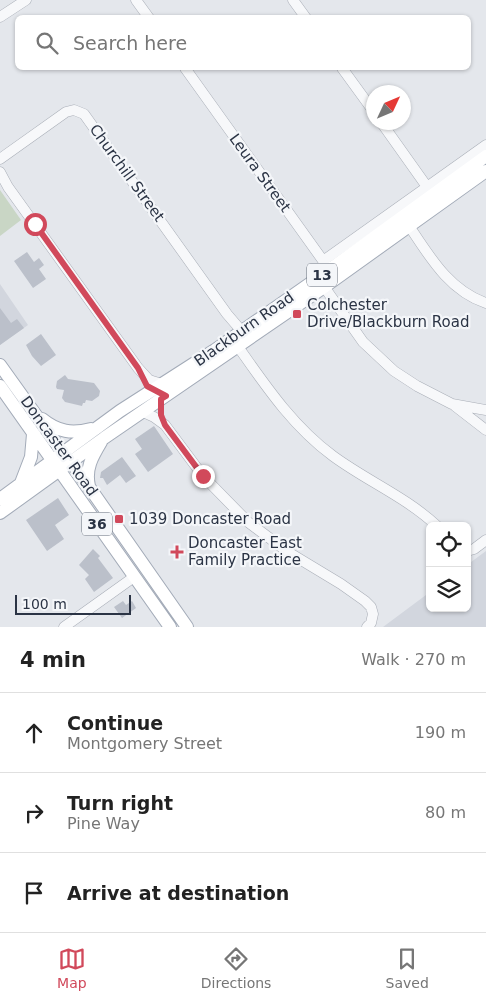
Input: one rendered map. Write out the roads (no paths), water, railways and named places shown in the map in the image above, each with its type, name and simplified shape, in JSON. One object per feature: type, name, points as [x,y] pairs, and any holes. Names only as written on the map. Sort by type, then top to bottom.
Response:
[{"type":"main road","name":"Blackburn Road","points":[[0,513],[67,457],[321,283],[329,270],[406,222],[433,196],[486,156]]},
{"type":"main road","name":"Blackburn Road","points":[[433,196],[486,171]]},
{"type":"main road","name":"Doncaster Road","points":[[0,365],[89,487],[186,627]]},
{"type":"main road","name":"Doncaster Road","points":[[0,386],[170,627]]},
{"type":"main road","name":"Blackburn Road","points":[[101,433],[143,412],[161,392]]},
{"type":"main road","points":[[34,413],[62,431],[101,433],[89,464],[87,478],[89,487]]},
{"type":"main road","points":[[21,483],[31,458],[33,434]]},
{"type":"main road","name":"Blackburn Road","points":[[0,499],[21,483],[55,466]]},
{"type":"street","points":[[136,0],[147,15]]},
{"type":"street","points":[[293,0],[304,15]]},
{"type":"street","points":[[0,17],[22,1]]},
{"type":"street","name":"Leura Street","points":[[186,70],[329,270]]},
{"type":"street","points":[[343,70],[366,101]]},
{"type":"street","name":"Churchill Street","points":[[0,159],[66,112],[74,110],[82,112],[227,314],[282,408],[317,443],[353,470],[405,500],[432,522]]},
{"type":"street","points":[[387,130],[433,196]]},
{"type":"street","points":[[329,270],[433,196],[486,144]]},
{"type":"street","points":[[0,172],[8,187]]},
{"type":"street","points":[[0,178],[138,368],[147,386],[161,392],[161,415],[165,425]]},
{"type":"street","points":[[406,222],[448,279],[466,294],[486,303]]},
{"type":"street","points":[[321,283],[364,342],[383,362],[417,386],[453,405],[486,430]]},
{"type":"street","points":[[453,405],[486,410]]},
{"type":"street","points":[[143,412],[154,416],[165,425],[203,476],[248,522],[288,552],[365,601],[371,607],[373,614],[372,623],[367,627]]},
{"type":"street","points":[[471,550],[486,540]]},
{"type":"street","points":[[64,627],[134,577]]},
{"type":"place","name":"Colchester Drive/Blackburn Road","points":[[297,314]]},
{"type":"place","name":"1039 Doncaster Road","points":[[119,519]]},
{"type":"place","name":"Doncaster East Family Practice","points":[[177,552]]}]
